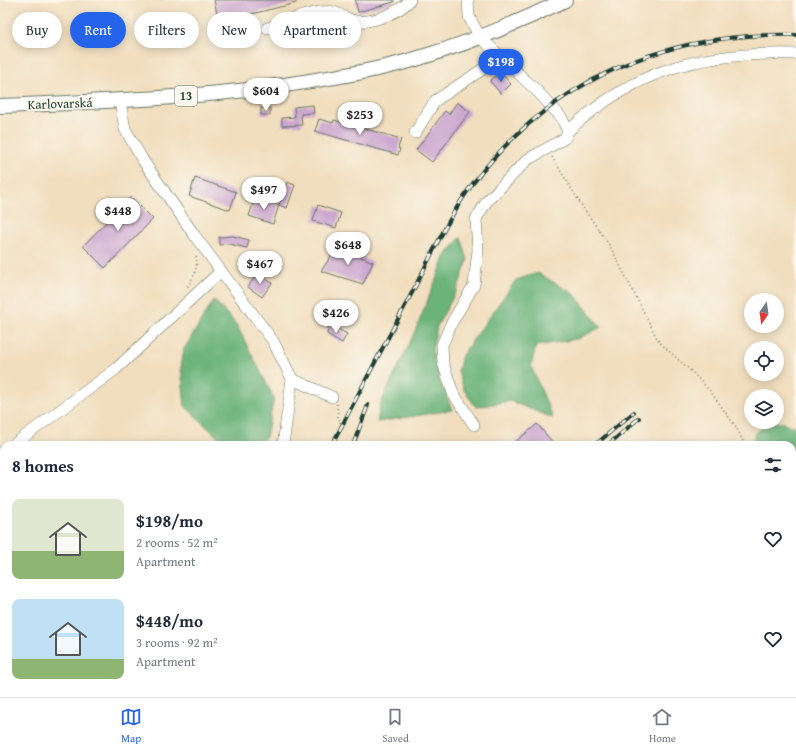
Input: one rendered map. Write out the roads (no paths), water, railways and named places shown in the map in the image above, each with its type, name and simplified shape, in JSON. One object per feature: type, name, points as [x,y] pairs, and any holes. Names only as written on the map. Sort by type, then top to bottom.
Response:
[{"type":"main road","name":"13","points":[[120,101],[220,94],[356,74],[418,58],[480,38],[565,0]]},
{"type":"main road","name":"Karlovarská","points":[[0,106],[120,101]]},
{"type":"street","points":[[267,28],[319,12],[337,11],[349,20],[361,21],[393,14],[404,7],[410,0]]},
{"type":"street","points":[[468,0],[469,17],[480,38],[539,93],[561,117],[568,131]]},
{"type":"street","points":[[474,425],[453,393],[443,363],[442,346],[451,324],[474,285],[478,250],[476,219],[487,201],[527,160],[566,138],[568,131],[589,112],[632,85],[670,67],[721,56],[761,53],[796,54]]},
{"type":"street","points":[[415,133],[435,101],[500,57]]},
{"type":"street","points":[[120,101],[125,129],[142,159],[221,272],[274,341],[292,379],[283,441]]},
{"type":"street","points":[[18,441],[116,369],[221,272]]},
{"type":"street","points":[[292,379],[332,397]]},
{"type":"railway","points":[[334,441],[442,233],[465,194],[505,146],[540,115],[577,89],[616,68],[658,53],[702,42],[748,36],[796,35]]},
{"type":"railway","points":[[354,441],[368,405]]},
{"type":"railway","points":[[600,441],[634,412]]},
{"type":"railway","points":[[613,441],[639,418]]}]
